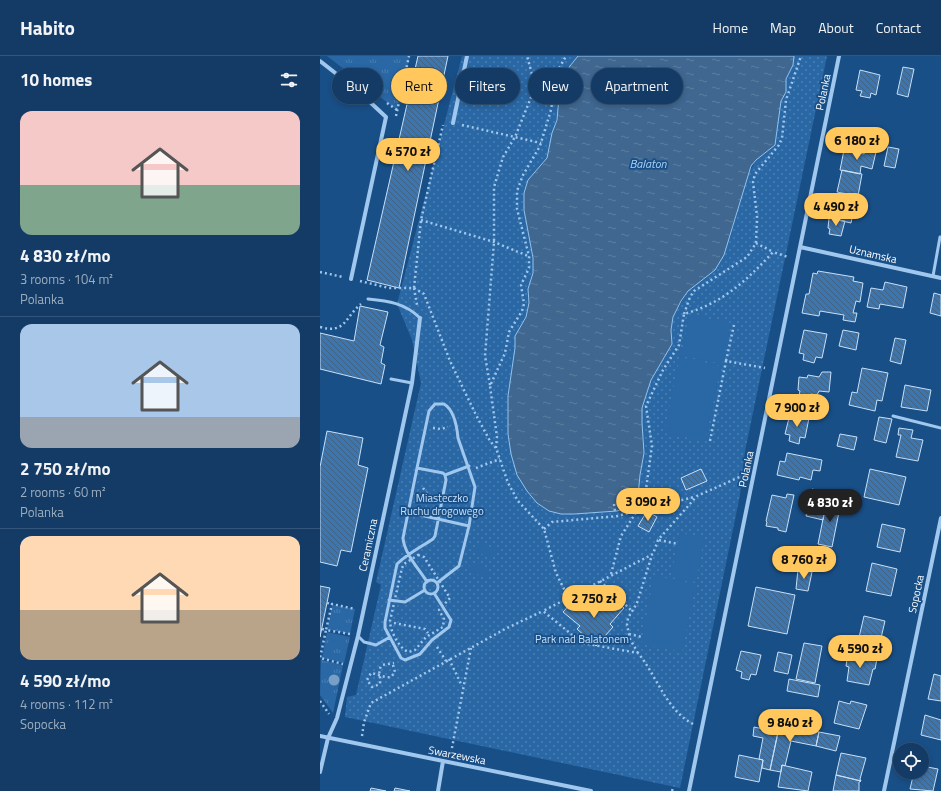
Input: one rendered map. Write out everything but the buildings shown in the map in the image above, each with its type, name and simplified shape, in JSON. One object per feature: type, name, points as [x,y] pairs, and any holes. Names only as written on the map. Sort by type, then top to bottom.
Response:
[{"type":"street","points":[[453,123],[467,56]]},
{"type":"street","name":"Polanka","points":[[689,791],[839,56]]},
{"type":"street","points":[[320,61],[357,90],[386,117],[351,279]]},
{"type":"street","name":"Uznamska","points":[[800,247],[941,278]]},
{"type":"street","name":"Ceramiczna","points":[[320,772],[328,738],[337,718],[349,666],[358,636],[412,383],[420,318]]},
{"type":"street","name":"Sopocka","points":[[884,791],[941,518]]},
{"type":"street","name":"Swarzewska","points":[[320,736],[592,791]]},
{"type":"street","points":[[438,791],[443,761]]},
{"type":"lane","points":[[933,276],[940,237]]},
{"type":"lane","points":[[368,299],[386,301],[410,308],[420,318]]},
{"type":"lane","points":[[391,379],[412,383]]},
{"type":"lane","points":[[427,582],[403,544],[402,538],[429,411],[435,404],[440,403],[447,406],[451,410],[456,425],[458,438],[469,466],[476,492],[459,566],[436,583]]},
{"type":"lane","points":[[893,416],[941,428]]},
{"type":"lane","points":[[417,468],[442,473],[445,475],[469,466]]},
{"type":"lane","points":[[434,593],[451,620],[449,627],[432,640],[420,654],[408,660],[401,658],[385,628],[397,564],[433,539],[439,520],[446,480],[445,475]]},
{"type":"lane","points":[[407,512],[469,526]]},
{"type":"lane","points":[[433,580],[438,588],[434,593],[430,594],[425,590],[424,585],[433,580]]},
{"type":"lane","points":[[390,600],[405,602],[425,590]]},
{"type":"lane","points":[[358,636],[364,642],[376,645],[390,636]]},
{"type":"path","points":[[396,118],[409,56]]},
{"type":"path","points":[[496,448],[497,437],[485,356],[494,242],[494,187],[503,157],[515,137],[532,95],[532,74],[528,56]]},
{"type":"path","points":[[490,386],[505,353],[509,332],[522,311],[524,304],[521,285],[529,268],[529,256],[519,223],[517,191],[541,143],[551,110],[557,72],[566,56]]},
{"type":"path","points":[[611,575],[621,536],[642,503],[652,446],[646,406],[663,370],[679,345],[684,314],[690,296],[694,291],[747,257],[756,244],[757,216],[752,182],[754,174],[779,145],[782,138],[786,100],[801,56]]},
{"type":"path","points":[[414,288],[421,220],[444,120],[541,143]]},
{"type":"path","points":[[816,213],[829,216]]},
{"type":"path","points":[[421,220],[494,242],[529,256]]},
{"type":"path","points":[[756,244],[773,252],[798,260]]},
{"type":"path","points":[[684,314],[700,310],[716,302],[746,281],[773,252]]},
{"type":"path","points":[[360,282],[389,288],[414,288],[424,294],[450,361],[472,407],[496,448],[508,483],[518,501],[544,529],[556,572],[568,597]]},
{"type":"path","points":[[320,327],[330,329],[340,328],[356,308],[368,299]]},
{"type":"path","points":[[710,441],[734,324]]},
{"type":"path","points":[[726,361],[765,368]]},
{"type":"path","points":[[426,426],[441,429],[456,425]]},
{"type":"path","points":[[642,503],[663,505],[686,500],[743,476],[754,474]]},
{"type":"path","points":[[414,484],[421,485],[432,501],[442,503]]},
{"type":"path","points":[[697,496],[658,540],[637,603],[627,624],[629,634],[638,653],[674,710],[682,719],[702,728]]},
{"type":"path","points":[[614,504],[615,511]]},
{"type":"path","points":[[544,529],[552,522],[627,515],[637,510]]},
{"type":"path","points":[[658,540],[678,544]]},
{"type":"path","points":[[364,722],[371,703],[449,659],[653,554]]},
{"type":"path","points":[[600,582],[632,611]]},
{"type":"path","points":[[327,603],[363,610]]},
{"type":"path","points":[[332,604],[320,659],[349,666]]},
{"type":"path","points":[[543,610],[582,643],[638,653]]},
{"type":"path","points":[[322,629],[358,636]]},
{"type":"path","points":[[629,634],[642,637]]},
{"type":"path","points":[[453,742],[471,648]]},
{"type":"path","points":[[393,664],[395,672],[391,677],[387,678],[379,674],[371,674],[368,676],[367,680],[372,688],[380,684],[379,674],[379,669],[382,665],[393,664],[401,658]]},
{"type":"path","points":[[449,659],[463,686]]},
{"type":"path","points":[[320,701],[329,715]]},
{"type":"green space","points":[[327,56],[410,56],[407,68],[391,68],[391,104],[398,104],[397,110],[383,99],[383,68],[343,68]]},
{"type":"green space","name":"Park nad Balatonem","points":[[462,56],[578,56],[574,68],[528,68],[528,104],[560,104],[547,158],[528,180],[524,210],[533,259],[533,273],[528,289],[529,303],[526,317],[515,336],[515,348],[508,396],[508,434],[511,454],[561,514],[617,511],[640,475],[644,453],[642,408],[651,380],[672,344],[671,330],[673,317],[688,291],[701,280],[730,238],[748,175],[756,160],[762,155],[779,113],[781,101],[786,92],[786,79],[793,65],[794,56],[827,56],[745,451],[740,495],[680,788],[345,717],[347,697],[356,695],[381,585],[376,582],[421,383],[412,340],[397,304],[455,83],[455,104],[520,104],[520,68],[459,68]]},
{"type":"green space","points":[[690,315],[731,323],[722,364],[681,355]]},
{"type":"green space","points":[[680,357],[721,366],[705,441],[664,433]]},
{"type":"green space","points":[[680,533],[704,538],[696,582],[671,577]]},
{"type":"green space","points":[[477,543],[495,549],[492,557],[474,552]]},
{"type":"green space","points":[[471,562],[489,568],[486,577],[468,571]]},
{"type":"green space","points":[[654,576],[696,584],[682,652],[641,644]]},
{"type":"green space","points":[[332,605],[355,609],[350,634],[327,629]]},
{"type":"green space","points":[[327,632],[350,637],[344,663],[322,658]]},
{"type":"green space","points":[[321,660],[343,665],[333,713],[320,695]]},
{"type":"water","name":"Balaton","points":[[578,56],[794,56],[793,65],[786,79],[786,92],[781,101],[775,145],[756,160],[751,166],[724,255],[715,270],[688,291],[673,317],[671,330],[672,344],[651,380],[642,408],[644,453],[638,496],[634,505],[617,511],[561,514],[549,511],[537,503],[517,475],[511,454],[508,434],[508,396],[515,348],[515,336],[526,317],[529,303],[528,289],[533,273],[533,258],[524,210],[524,193],[528,180],[547,158],[552,133],[557,120],[558,104],[583,104],[583,68],[568,68]]},
{"type":"park label","name":"Miasteczko Ruchu drogowego","points":[[442,504]]}]
